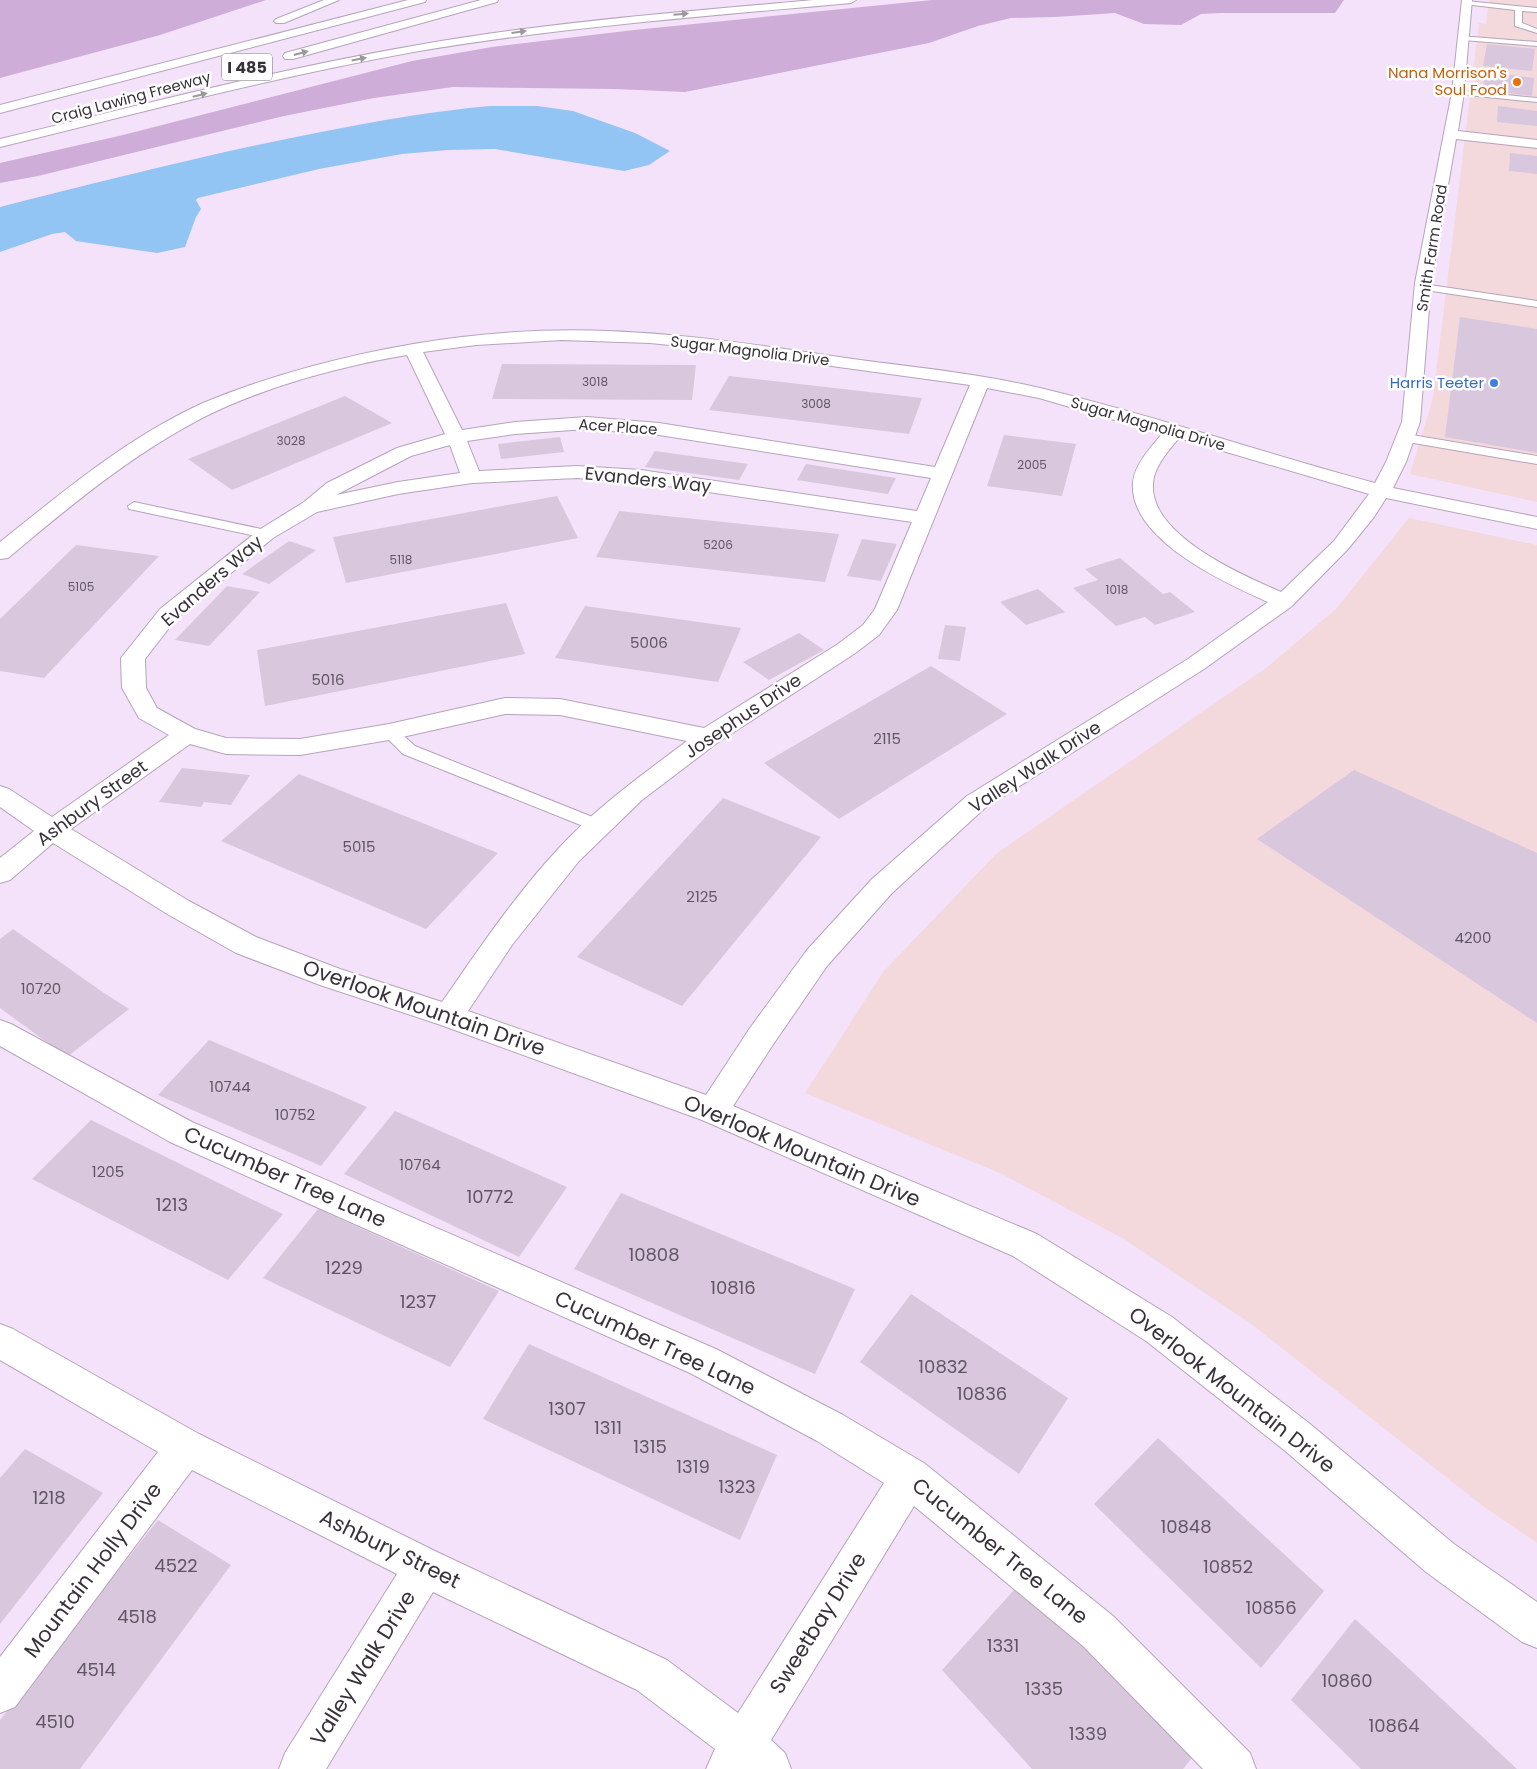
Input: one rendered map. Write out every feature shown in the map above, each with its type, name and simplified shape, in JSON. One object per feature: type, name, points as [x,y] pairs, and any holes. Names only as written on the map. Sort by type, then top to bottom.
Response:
[{"type":"main road","points":[[265,26],[334,0]]},
{"type":"main road","name":"Craig Lawing Freeway","points":[[0,110],[421,0]]},
{"type":"main road","name":"I 485","points":[[274,60],[493,0]]},
{"type":"main road","points":[[0,144],[295,72],[428,46],[615,20],[851,0]]},
{"type":"main road","name":"Smith Farm Road","points":[[1381,491],[1406,438],[1411,422],[1423,287],[1458,92],[1466,2]]},
{"type":"main road","points":[[0,105],[141,66],[249,32]]},
{"type":"main road","name":"Craig Lawing Freeway","points":[[0,133],[114,102]]},
{"type":"main road","points":[[1451,130],[1537,136]]},
{"type":"main road","points":[[1451,130],[1537,144]]},
{"type":"main road","name":"Sugar Magnolia Drive","points":[[0,553],[78,490],[146,443],[200,411],[273,384],[339,364],[412,348],[502,336],[578,334],[650,338],[736,347],[980,382],[1040,393],[1381,491],[1537,523]]},
{"type":"main road","points":[[412,348],[456,437],[472,477]]},
{"type":"main road","name":"Josephus Drive","points":[[449,1016],[502,937],[569,854],[598,826],[633,794],[708,737],[846,649],[871,630],[886,610],[980,382]]},
{"type":"main road","name":"Acer Place","points":[[310,507],[334,486],[404,452],[456,437],[515,428],[587,423],[659,429],[942,474]]},
{"type":"main road","points":[[1174,432],[1152,458],[1143,483],[1146,501],[1152,513],[1165,530],[1198,558],[1229,576],[1284,601]]},
{"type":"main road","name":"Evanders Way","points":[[708,737],[560,707],[505,706],[390,732],[300,747],[226,746],[186,735],[148,713],[134,688],[133,658],[168,614],[266,534],[310,507],[398,488],[472,477],[577,472],[641,476],[924,518]]},
{"type":"main road","name":"Valley Walk Drive","points":[[713,1111],[761,1037],[817,958],[882,886],[976,802],[1196,664],[1284,601],[1341,545],[1381,491]]},
{"type":"main road","name":"Ashbury Street","points":[[0,873],[52,830],[186,735]]},
{"type":"main road","name":"Overlook Mountain Drive","points":[[0,795],[52,830],[179,908],[246,945],[330,977],[449,1016],[713,1111],[1025,1245],[1159,1328],[1297,1437],[1440,1558],[1537,1627]]},
{"type":"main road","name":"Cucumber Tree Lane","points":[[0,1032],[181,1132],[703,1361],[830,1428],[910,1477],[1098,1631],[1234,1769]]},
{"type":"main road","name":"Ashbury Street","points":[[0,1341],[186,1447],[425,1567],[652,1675],[747,1760]]},
{"type":"main road","name":"Mountain Holly Drive","points":[[0,1692],[186,1447]]},
{"type":"main road","name":"Sweetbay Drive","points":[[747,1760],[910,1477]]},
{"type":"main road","name":"Valley Walk Drive","points":[[301,1769],[425,1567]]},
{"type":"lane","points":[[1466,2],[1537,10]]},
{"type":"lane","points":[[1519,9],[1518,24],[1537,31]]},
{"type":"lane","points":[[1463,38],[1537,44]]},
{"type":"lane","points":[[1458,92],[1537,100]]},
{"type":"lane","points":[[1423,287],[1537,304]]},
{"type":"lane","points":[[1406,438],[1537,460]]},
{"type":"lane","points":[[134,506],[266,534]]},
{"type":"lane","points":[[390,732],[409,750],[598,826]]},
{"type":"shaded area","points":[[0,0],[266,0],[160,35],[0,78]]},
{"type":"shaded area","points":[[932,0],[1344,0],[1335,13],[1201,14],[1181,25],[1144,24],[1115,13],[1011,18],[978,26],[929,43],[685,92],[453,87],[374,98],[284,116],[38,176],[0,183],[0,163],[123,135],[412,61],[492,47],[634,30]]},
{"type":"shaded area","points":[[1489,0],[1537,0],[1537,502],[1410,474],[1433,398],[1479,23],[1486,24]]},
{"type":"shaded area","points":[[1409,518],[1537,545],[1537,1543],[1483,1506],[1250,1323],[1124,1239],[1000,1173],[805,1093],[884,971],[997,853],[1266,668],[1336,609]]},
{"type":"water","points":[[490,106],[537,106],[573,111],[635,133],[670,151],[649,165],[624,171],[495,149],[448,150],[402,154],[319,169],[198,198],[196,200],[201,209],[196,217],[185,247],[157,253],[76,241],[65,232],[52,234],[0,252],[0,207],[160,167],[281,140],[405,117]]},
{"type":"building","points":[[1487,44],[1535,49],[1532,71],[1483,66]]},
{"type":"building","points":[[1486,72],[1534,78],[1532,96],[1482,90]]},
{"type":"building","points":[[1498,106],[1537,111],[1537,126],[1497,122]]},
{"type":"building","points":[[1510,153],[1537,156],[1537,174],[1509,171]]},
{"type":"building","name":"Harris Teeter","points":[[1460,317],[1537,329],[1537,453],[1445,437]]},
{"type":"building","points":[[502,364],[696,365],[692,400],[492,399]]},
{"type":"building","points":[[729,376],[922,398],[909,434],[709,410]]},
{"type":"building","points":[[345,396],[392,423],[232,490],[188,459]]},
{"type":"building","points":[[1004,435],[1076,444],[1062,496],[987,486]]},
{"type":"building","points":[[560,437],[564,452],[501,459],[498,444]]},
{"type":"building","points":[[655,451],[748,464],[739,480],[645,467]]},
{"type":"building","points":[[806,464],[896,478],[888,494],[797,480]]},
{"type":"building","points":[[557,496],[578,538],[346,583],[333,537]]},
{"type":"building","points":[[619,511],[839,534],[825,582],[596,557]]},
{"type":"building","points":[[862,539],[897,544],[881,581],[847,576]]},
{"type":"building","points":[[289,541],[316,550],[269,584],[242,574]]},
{"type":"building","points":[[76,545],[159,556],[44,678],[0,671],[0,619]]},
{"type":"building","points":[[1120,558],[1163,594],[1170,592],[1195,612],[1155,625],[1145,617],[1116,626],[1073,588],[1098,580],[1085,569]]},
{"type":"building","points":[[227,586],[260,592],[209,646],[175,640]]},
{"type":"building","points":[[1038,589],[1065,612],[1026,625],[1000,602]]},
{"type":"building","points":[[506,603],[525,654],[265,706],[257,650]]},
{"type":"building","points":[[585,606],[741,628],[718,682],[555,658]]},
{"type":"building","points":[[945,625],[966,627],[960,661],[938,659]]},
{"type":"building","points":[[799,633],[824,650],[769,680],[743,662]]},
{"type":"building","points":[[931,666],[1007,714],[839,819],[764,763]]},
{"type":"building","points":[[182,768],[250,775],[231,805],[204,802],[201,807],[159,802]]},
{"type":"building","points":[[1354,770],[1537,853],[1537,1023],[1257,839]]},
{"type":"building","points":[[299,774],[498,853],[426,929],[221,841]]},
{"type":"building","points":[[723,798],[821,837],[682,1006],[577,957]]},
{"type":"building","points":[[13,929],[129,1009],[67,1057],[0,1008],[0,939]]},
{"type":"building","points":[[209,1040],[367,1107],[321,1166],[158,1095]]},
{"type":"building","points":[[395,1111],[567,1187],[519,1257],[344,1174]]},
{"type":"building","points":[[91,1120],[283,1214],[228,1280],[32,1179]]},
{"type":"building","points":[[621,1193],[855,1289],[815,1374],[574,1269]]},
{"type":"building","points":[[318,1209],[499,1291],[450,1367],[263,1278]]},
{"type":"building","points":[[911,1294],[1068,1398],[1019,1474],[860,1362]]},
{"type":"building","points":[[529,1344],[777,1455],[740,1540],[483,1419]]},
{"type":"building","points":[[1158,1438],[1324,1591],[1261,1668],[1094,1504]]},
{"type":"building","points":[[25,1449],[103,1493],[0,1624],[0,1478]]},
{"type":"building","points":[[158,1520],[231,1565],[80,1769],[0,1769],[0,1720]]},
{"type":"building","points":[[1023,1580],[1195,1754],[1183,1769],[1032,1769],[942,1670]]},
{"type":"building","points":[[1355,1619],[1517,1769],[1361,1769],[1291,1700]]},
{"type":"place","name":"Nana Morrison's Soul Food","points":[[1517,82]]},
{"type":"place","name":"Harris Teeter","points":[[1494,383]]}]
